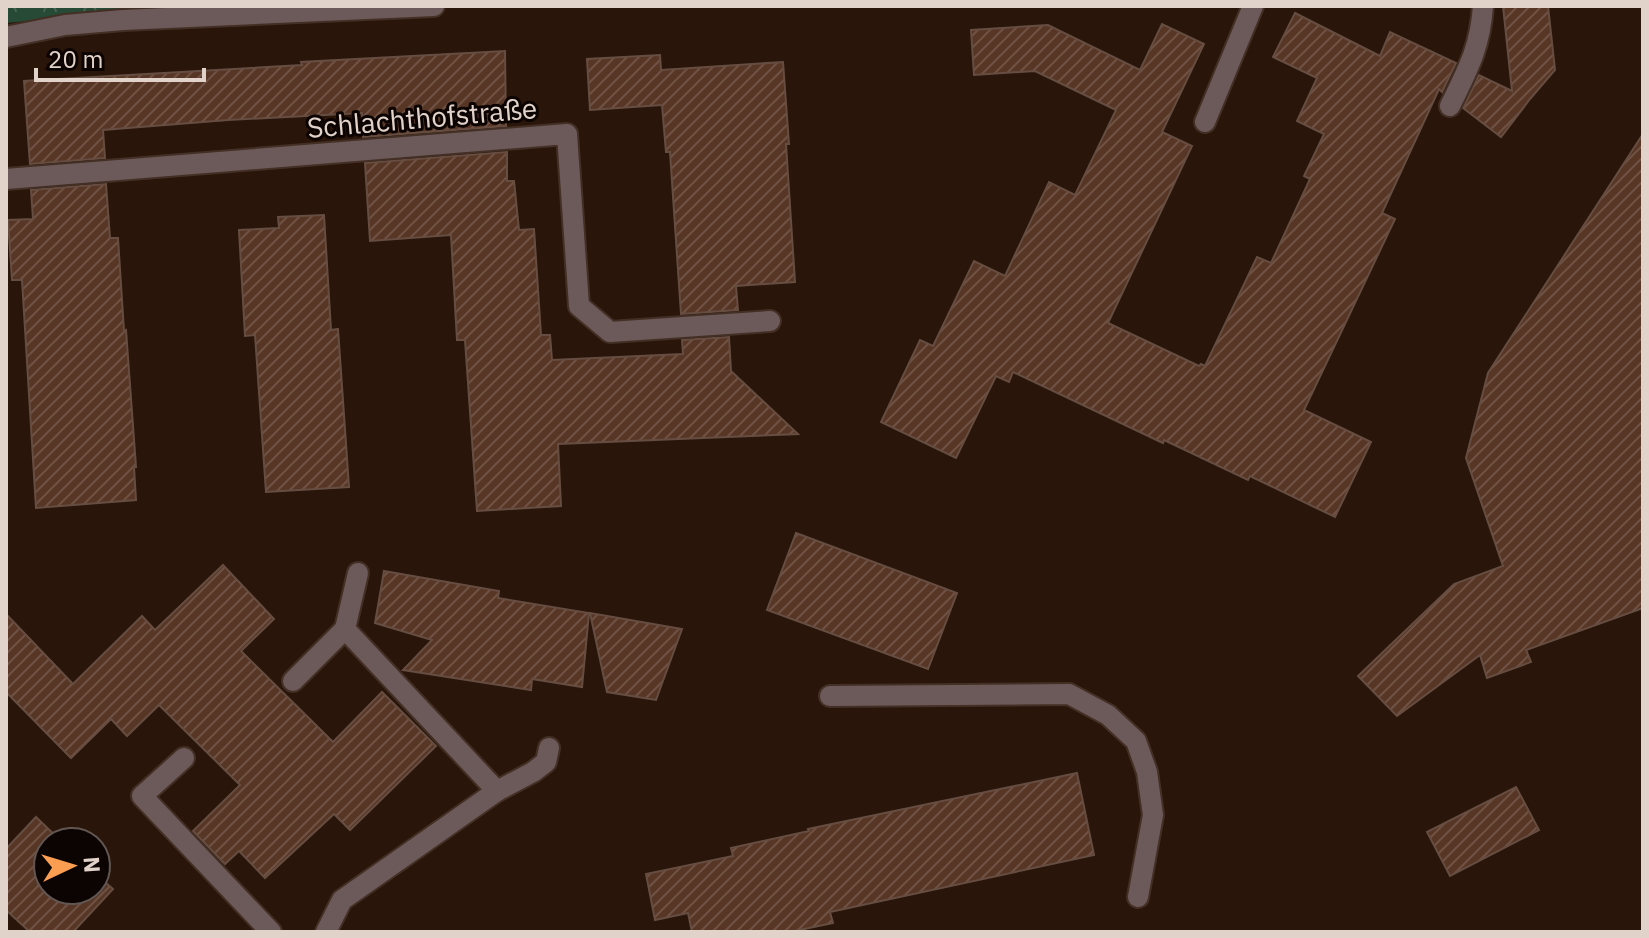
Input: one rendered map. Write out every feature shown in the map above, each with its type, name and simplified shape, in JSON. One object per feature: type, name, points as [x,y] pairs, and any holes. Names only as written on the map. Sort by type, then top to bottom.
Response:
[{"type":"street","points":[[6,37],[65,25],[123,20],[434,6]]},
{"type":"street","points":[[1205,122],[1253,6]]},
{"type":"street","points":[[1450,106],[1473,59],[1482,31],[1483,6]]},
{"type":"street","name":"Schlachthofstraße","points":[[6,179],[567,134],[579,306],[610,332],[770,321]]},
{"type":"street","points":[[293,681],[345,629],[358,573]]},
{"type":"street","points":[[345,629],[497,791]]},
{"type":"street","points":[[830,696],[1069,694],[1108,715],[1136,741],[1147,772],[1153,815],[1138,897]]},
{"type":"street","points":[[326,932],[342,900],[497,791],[533,772],[546,762],[549,748]]},
{"type":"street","points":[[184,758],[142,796],[271,932]]},
{"type":"green space","points":[[6,6],[188,6],[6,23]]},
{"type":"building","points":[[1503,6],[1548,6],[1555,70],[1501,137],[1463,108],[1479,75],[1512,91]]},
{"type":"building","points":[[1295,13],[1380,56],[1390,32],[1456,63],[1442,92],[1439,89],[1382,213],[1395,219],[1304,410],[1371,442],[1335,517],[1250,476],[1248,480],[1164,440],[1163,443],[1013,372],[1009,382],[996,376],[956,458],[881,422],[920,340],[933,346],[974,261],[1005,276],[1049,182],[1075,195],[1116,110],[1035,71],[974,75],[971,30],[1048,25],[1140,70],[1162,24],[1204,44],[1162,132],[1192,146],[1108,323],[1199,366],[1205,366],[1257,257],[1271,263],[1310,179],[1304,176],[1324,134],[1297,121],[1317,78],[1273,57]]},
{"type":"building","points":[[505,51],[506,126],[363,137],[362,113],[228,120],[103,130],[105,158],[30,164],[24,81]]},
{"type":"building","points":[[660,55],[661,70],[783,62],[795,282],[736,286],[738,310],[681,314],[670,152],[666,152],[662,105],[590,110],[587,59]]},
{"type":"building","points":[[1643,134],[1643,608],[1526,650],[1531,662],[1487,678],[1480,655],[1397,716],[1358,676],[1454,584],[1503,566],[1466,458],[1488,373]]},
{"type":"building","points":[[507,152],[507,181],[514,181],[519,230],[534,229],[541,335],[550,335],[552,360],[683,354],[682,340],[729,337],[731,371],[798,434],[558,444],[561,506],[477,511],[465,340],[457,340],[451,235],[370,241],[365,163]]},
{"type":"building","points":[[106,184],[110,238],[118,238],[136,500],[36,508],[22,280],[12,280],[8,220],[33,219],[31,190]]},
{"type":"building","points":[[324,215],[331,330],[338,329],[349,487],[266,492],[255,335],[245,336],[239,230],[279,228],[278,217]]},
{"type":"building","points":[[796,533],[957,593],[928,669],[767,610]]},
{"type":"building","points":[[223,565],[274,619],[241,651],[333,742],[382,692],[436,746],[350,830],[334,814],[265,878],[239,851],[225,864],[193,831],[240,785],[159,705],[127,736],[111,719],[71,758],[6,692],[6,614],[73,684],[142,616],[155,630]]},
{"type":"building","points":[[384,571],[499,591],[498,598],[589,613],[582,687],[532,679],[531,690],[403,670],[432,640],[375,623]]},
{"type":"building","points":[[590,613],[682,629],[656,700],[607,692]]},
{"type":"building","points":[[1077,773],[1094,855],[830,912],[833,923],[790,932],[692,932],[688,913],[655,920],[646,874],[733,856],[731,848],[808,829]]},
{"type":"building","points":[[1516,787],[1539,830],[1450,876],[1427,832]]},
{"type":"building","points":[[36,817],[45,826],[32,826],[32,906],[97,906],[73,932],[30,932],[6,910],[6,849]]}]
